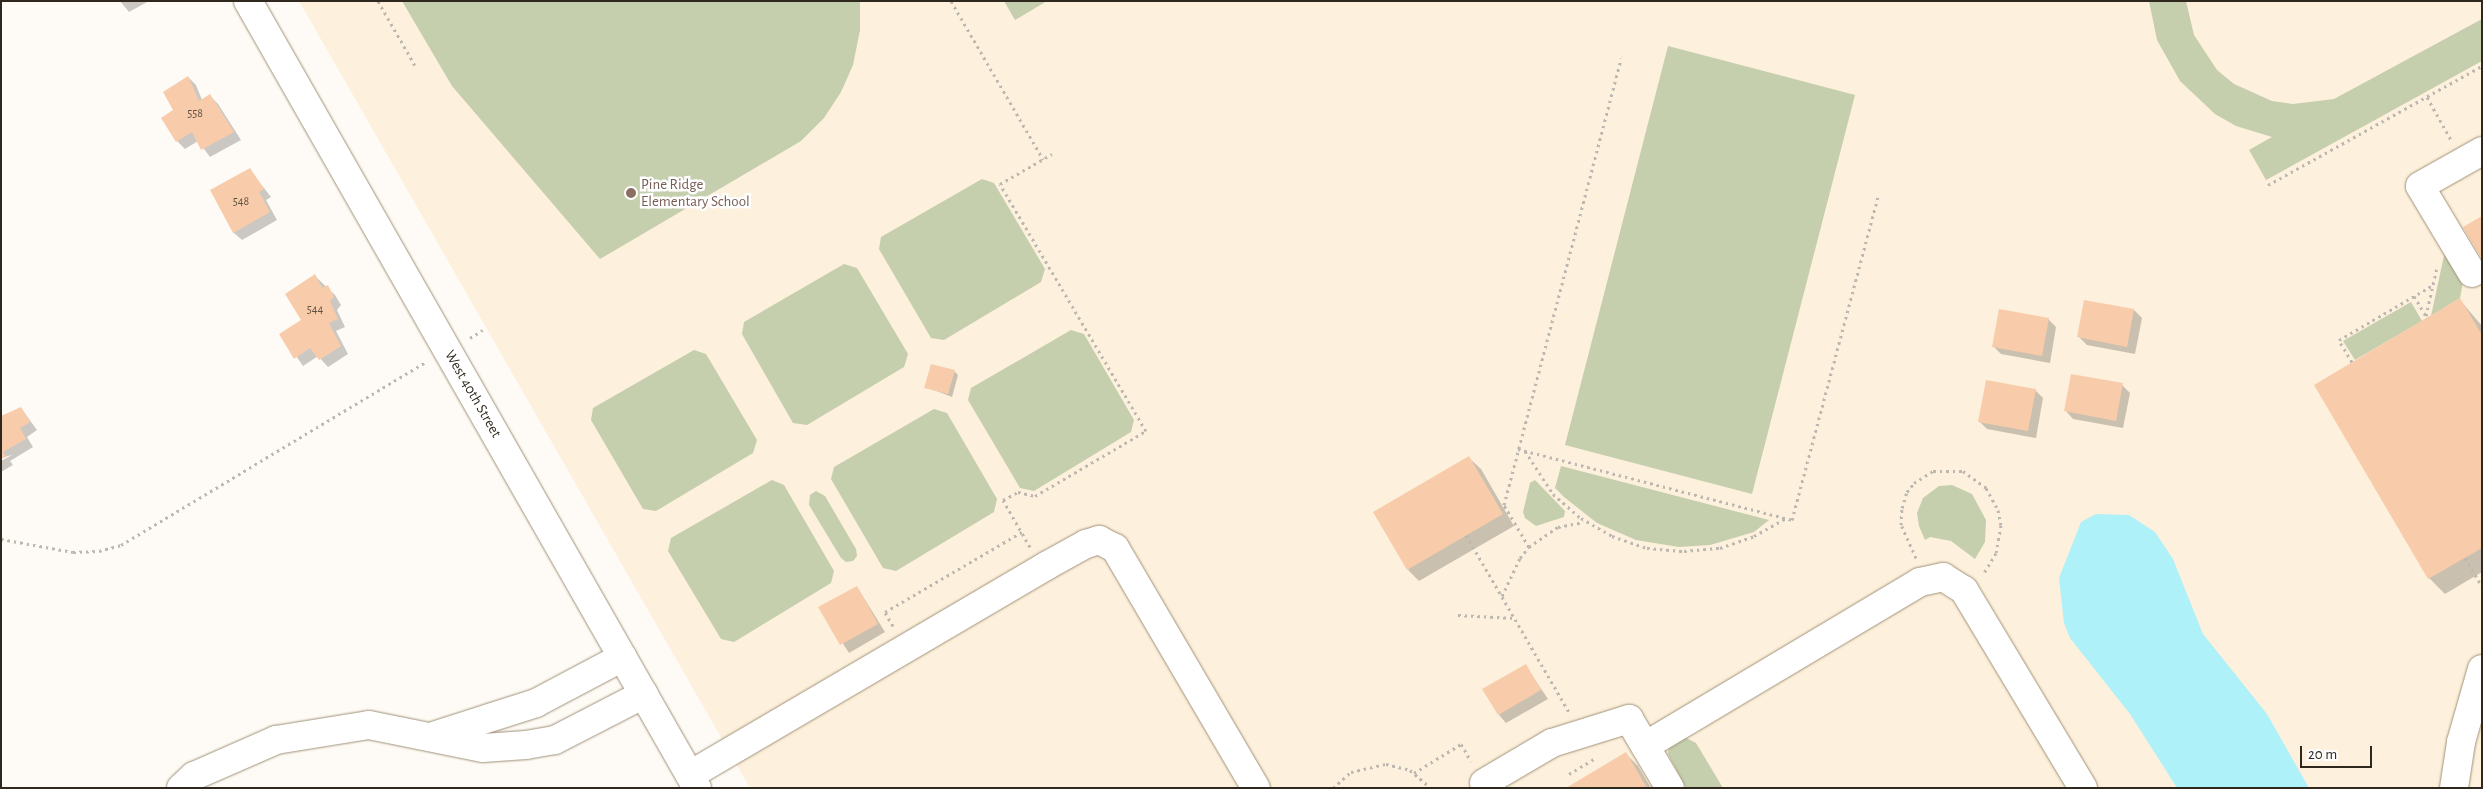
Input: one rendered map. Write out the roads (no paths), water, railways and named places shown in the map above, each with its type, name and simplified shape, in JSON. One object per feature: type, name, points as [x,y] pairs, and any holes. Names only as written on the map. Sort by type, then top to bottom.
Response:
[{"type":"street","name":"West 40th Street","points":[[248,1],[694,781]]},
{"type":"street","points":[[2472,156],[2420,186],[2472,273]]},
{"type":"street","points":[[694,781],[1046,566],[1086,544],[1099,540],[1115,548],[1256,788]]},
{"type":"street","points":[[1645,746],[1927,578],[1952,580],[1964,590],[2083,788]]},
{"type":"street","points":[[431,737],[536,703],[623,657]]},
{"type":"street","points":[[2454,788],[2471,736],[2482,669]]},
{"type":"street","points":[[180,788],[194,776],[276,740],[369,725],[483,748],[555,740],[644,694]]},
{"type":"street","points":[[1484,783],[1552,743],[1629,719],[1670,788]]},
{"type":"water","points":[[2096,514],[2129,515],[2155,532],[2173,559],[2203,634],[2267,714],[2309,788],[2177,788],[2130,714],[2070,638],[2064,623],[2059,578],[2081,522]]},
{"type":"place","name":"Pine Ridge Elementary School","points":[[631,193]]}]
